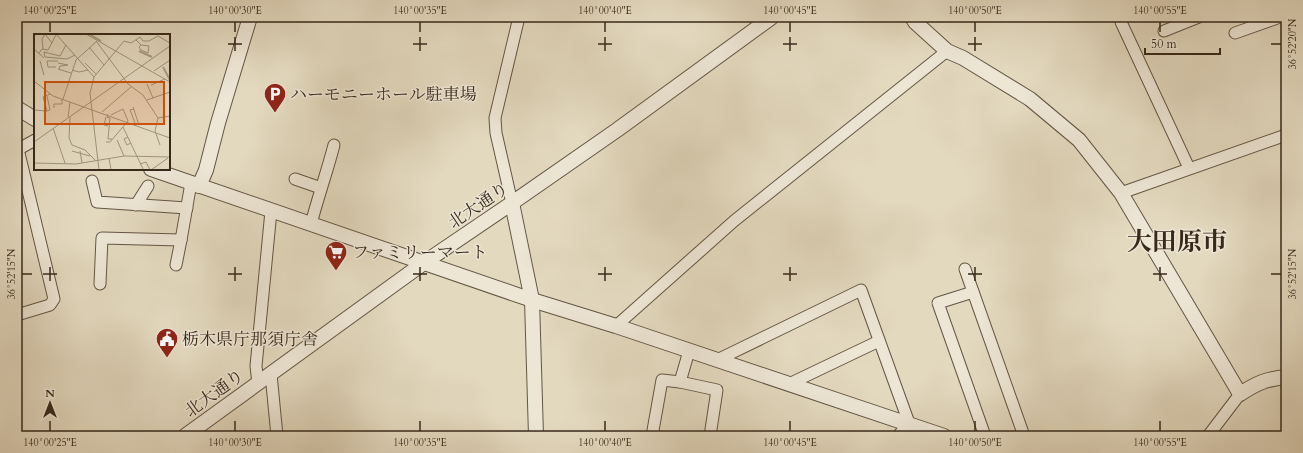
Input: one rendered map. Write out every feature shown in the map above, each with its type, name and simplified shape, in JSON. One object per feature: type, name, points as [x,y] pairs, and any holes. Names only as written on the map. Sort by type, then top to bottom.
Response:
[{"type":"street","points":[[176,265],[187,208],[195,185],[206,170],[218,123],[250,17]]},
{"type":"street","points":[[519,17],[495,118],[496,132],[532,300],[536,436]]},
{"type":"street","name":"北大通り","points":[[185,436],[425,262],[512,204],[617,130],[772,17]]},
{"type":"street","points":[[912,17],[915,22],[947,51],[963,58],[1030,99],[1079,140],[1121,192],[1240,394]]},
{"type":"street","points":[[1164,31],[1199,17]]},
{"type":"street","points":[[1235,33],[1280,17]]},
{"type":"street","points":[[1121,22],[1189,168]]},
{"type":"street","points":[[616,326],[734,221],[947,51]]},
{"type":"street","points":[[17,108],[34,118]]},
{"type":"street","points":[[1121,192],[1286,135]]},
{"type":"street","points":[[18,311],[50,305],[54,299],[18,150],[34,141]]},
{"type":"street","points":[[311,224],[334,145]]},
{"type":"street","points":[[154,170],[532,300],[616,326],[944,436]]},
{"type":"street","points":[[295,179],[321,188]]},
{"type":"street","points":[[92,181],[97,202],[187,208]]},
{"type":"street","points":[[136,205],[148,186]]},
{"type":"street","points":[[258,384],[256,366],[271,211]]},
{"type":"street","points":[[100,284],[102,238],[181,240]]},
{"type":"street","points":[[965,269],[1024,436]]},
{"type":"street","points":[[717,360],[862,290],[909,424]]},
{"type":"street","points":[[973,292],[938,303],[985,436]]},
{"type":"street","points":[[789,384],[880,341]]},
{"type":"street","points":[[680,382],[689,351]]},
{"type":"street","points":[[271,374],[276,436]]},
{"type":"street","points":[[1208,436],[1240,394],[1256,384],[1274,378],[1286,377]]},
{"type":"street","points":[[652,436],[662,380],[718,390],[710,436]]},
{"type":"street","points":[[898,436],[909,424]]},
{"type":"place","name":"ハーモニーホール駐車場","points":[[275,114]]},
{"type":"place","name":"ファミリーマート","points":[[336,272]]},
{"type":"place","name":"栃木県庁那須庁舎","points":[[167,358]]},
{"type":"district","name":"大田原市","points":[[1177,241]]}]
